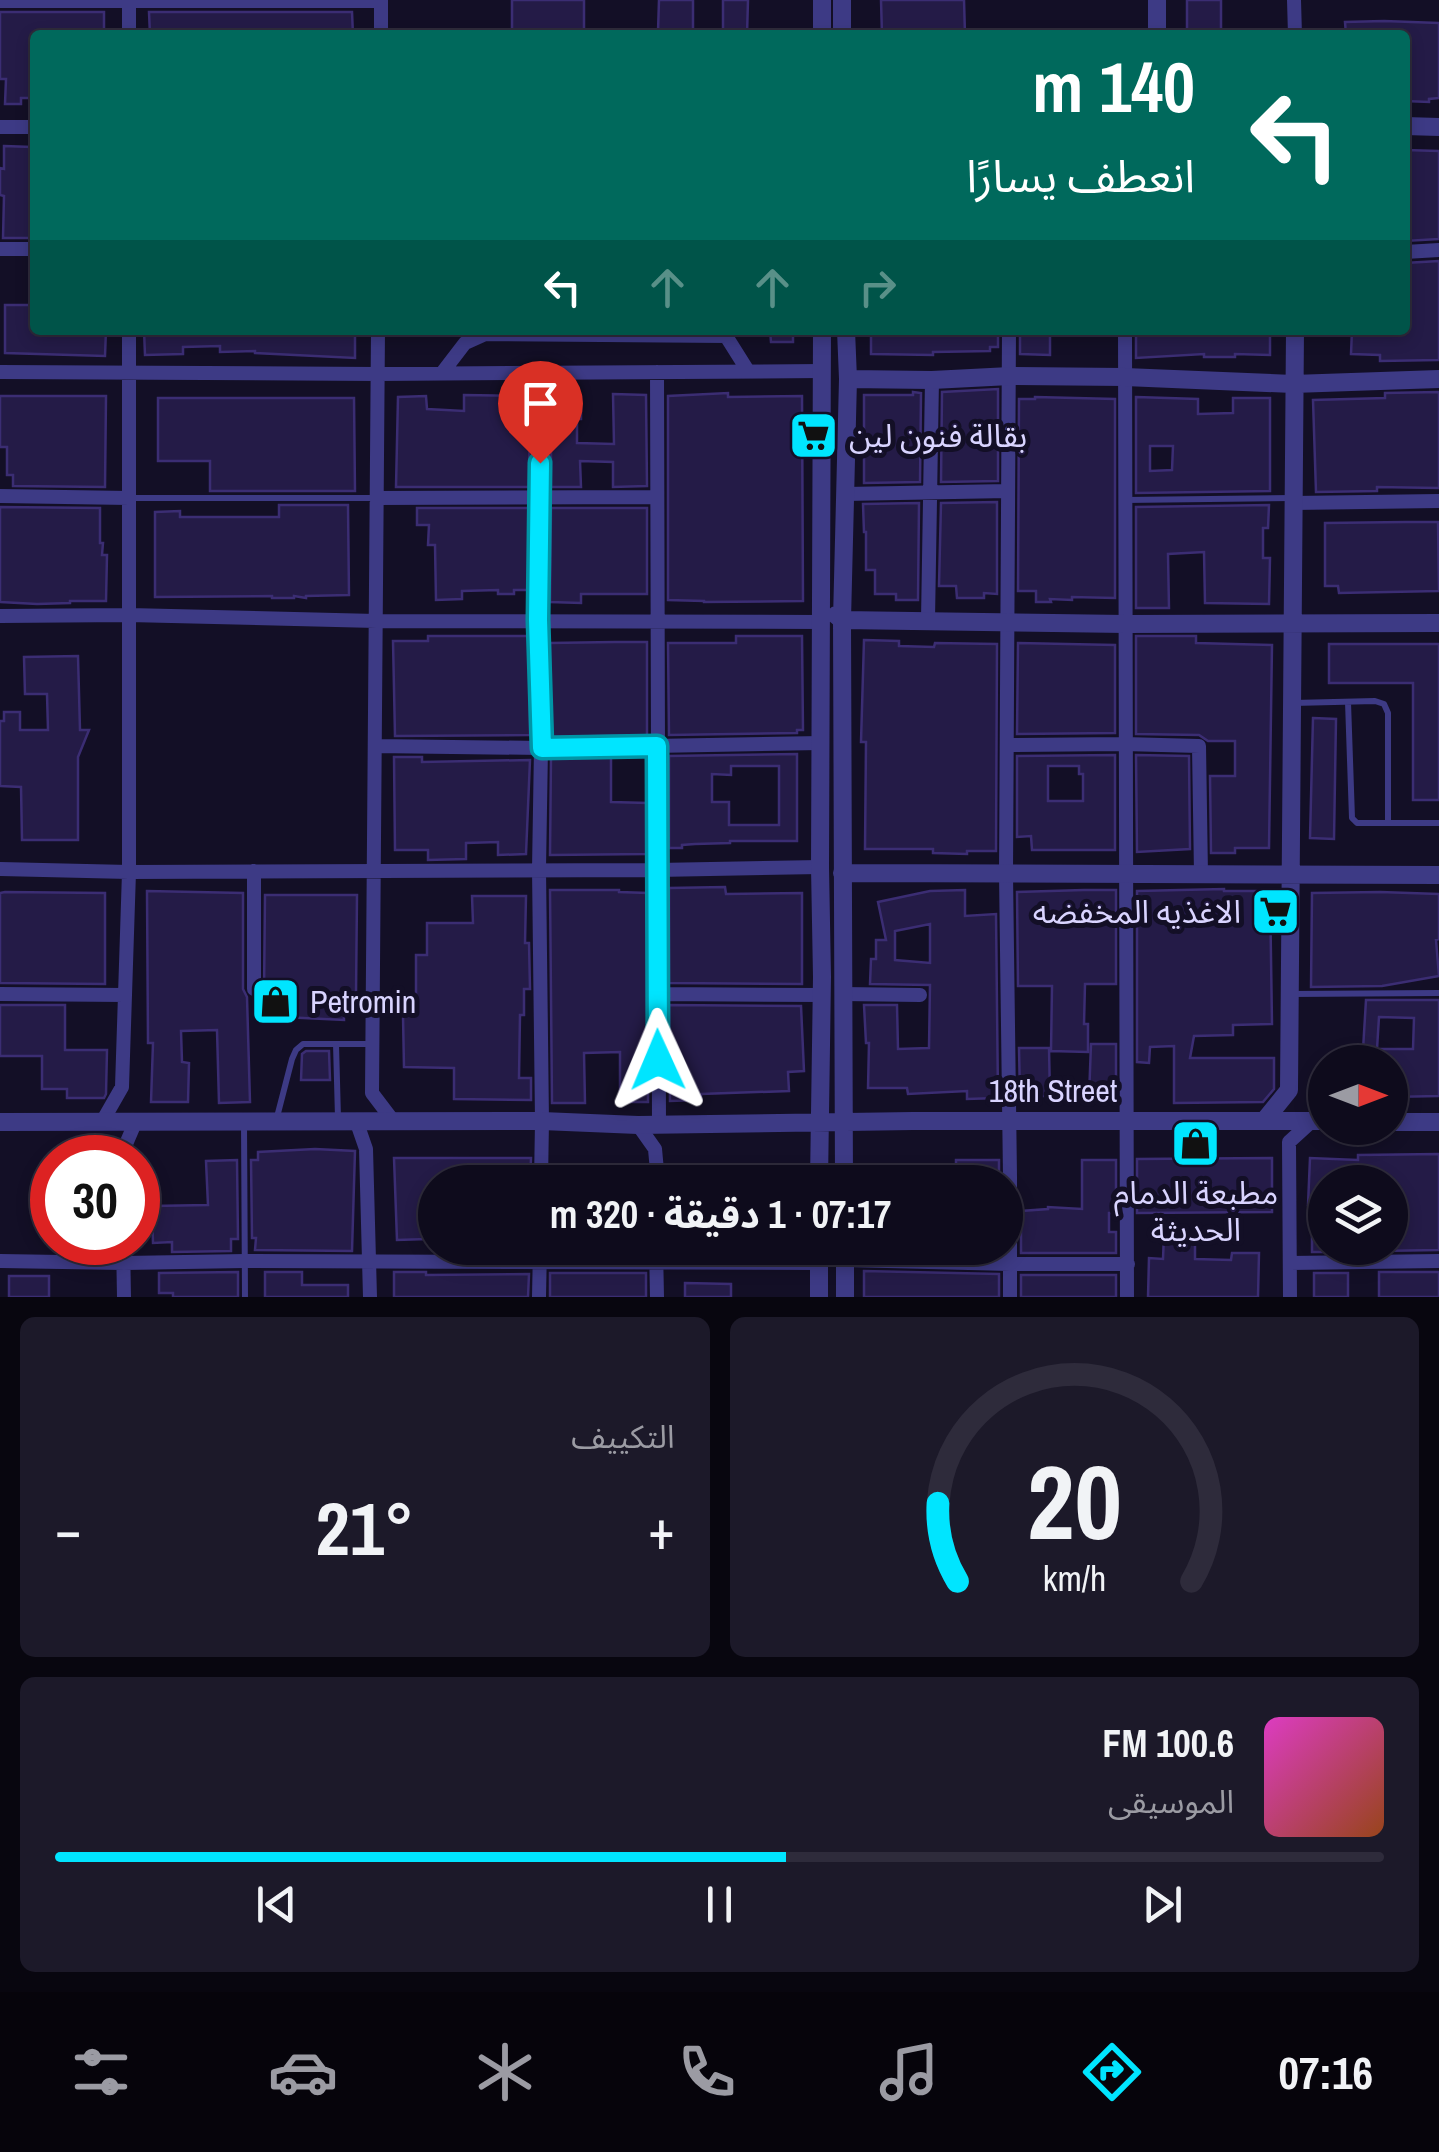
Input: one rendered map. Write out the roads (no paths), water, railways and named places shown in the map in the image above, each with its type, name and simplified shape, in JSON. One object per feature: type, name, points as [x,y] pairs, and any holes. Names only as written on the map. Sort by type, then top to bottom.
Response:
[{"type":"street","points":[[0,1],[381,0],[381,30]]},
{"type":"street","points":[[822,0],[822,30]]},
{"type":"street","points":[[842,0],[842,30]]},
{"type":"street","points":[[1157,30],[1158,0]]},
{"type":"street","points":[[1294,0],[1295,30]]},
{"type":"street","points":[[129,1],[129,30]]},
{"type":"street","points":[[1410,126],[1439,126]]},
{"type":"street","points":[[0,127],[30,127]]},
{"type":"street","points":[[0,248],[30,249]]},
{"type":"street","points":[[1410,252],[1439,250]]},
{"type":"street","points":[[102,1122],[122,1087],[129,872],[129,335]]},
{"type":"street","points":[[378,335],[372,1093],[394,1122]]},
{"type":"street","points":[[442,374],[465,343],[483,335]]},
{"type":"street","points":[[606,335],[726,336],[748,371]]},
{"type":"street","points":[[819,1165],[822,335]]},
{"type":"street","points":[[843,1165],[842,620],[846,335]]},
{"type":"street","points":[[1009,1165],[1006,621],[1010,335]]},
{"type":"street","points":[[1125,335],[1127,1297]]},
{"type":"street","points":[[1264,1121],[1289,1090],[1295,335]]},
{"type":"street","points":[[0,372],[442,374],[822,370]]},
{"type":"street","points":[[657,372],[658,1125]]},
{"type":"street","points":[[541,373],[538,620],[542,748],[541,1165]]},
{"type":"street","points":[[848,379],[1010,376],[1293,384],[1439,379]]},
{"type":"street","points":[[928,620],[932,380]]},
{"type":"street","points":[[845,494],[1008,491]]},
{"type":"street","points":[[0,496],[128,498]]},
{"type":"street","points":[[376,498],[658,497]]},
{"type":"street","points":[[1293,500],[1439,501]]},
{"type":"street","points":[[821,575],[828,609],[842,620],[1439,624]]},
{"type":"street","points":[[0,616],[821,622]]},
{"type":"street","points":[[375,746],[542,748],[821,743]]},
{"type":"street","points":[[1007,745],[1198,746],[1201,874]]},
{"type":"street","points":[[0,869],[129,872],[820,867]]},
{"type":"street","points":[[254,871],[254,989]]},
{"type":"street","points":[[842,873],[1439,875]]},
{"type":"street","points":[[0,994],[125,995]]},
{"type":"street","points":[[657,994],[822,995]]},
{"type":"street","points":[[842,994],[920,995]]},
{"type":"street","name":"18th Street","points":[[0,1122],[542,1121],[658,1125],[1308,1122]]},
{"type":"street","points":[[130,1135],[135,1122]]},
{"type":"street","points":[[348,1122],[366,1149],[370,1297]]},
{"type":"street","points":[[1408,1122],[1439,1122]]},
{"type":"street","points":[[638,1125],[655,1149],[656,1165]]},
{"type":"street","points":[[1290,1297],[1289,1142],[1308,1129]]},
{"type":"street","points":[[160,1263],[418,1259]]},
{"type":"street","points":[[1290,1263],[1439,1261]]},
{"type":"street","points":[[0,1262],[30,1262]]},
{"type":"street","points":[[1023,1264],[1128,1264]]},
{"type":"street","points":[[124,1265],[124,1297]]},
{"type":"street","points":[[539,1265],[539,1297]]},
{"type":"street","points":[[656,1265],[657,1297]]},
{"type":"street","points":[[819,1265],[820,1297]]},
{"type":"street","points":[[845,1265],[846,1297]]},
{"type":"street","points":[[1010,1265],[1010,1297]]},
{"type":"lane","points":[[128,498],[376,498]]},
{"type":"lane","points":[[1125,500],[1293,500]]},
{"type":"lane","points":[[1348,702],[1352,818],[1358,823],[1439,823]]},
{"type":"lane","points":[[1292,703],[1384,704],[1388,713],[1388,823]]},
{"type":"lane","points":[[1289,994],[1439,993]]},
{"type":"lane","points":[[276,1122],[296,1050],[303,1044],[372,1044]]},
{"type":"lane","points":[[336,1044],[348,1122]]},
{"type":"lane","points":[[244,1122],[246,1297]]},
{"type":"place","name":"بقالة فنون لين","points":[[814,436]]},
{"type":"place","name":"الاغذيه المخفضه","points":[[1276,912]]},
{"type":"place","name":"Petromin","points":[[275,1002]]},
{"type":"place","name":"مطبعة الدمام الحديثة","points":[[1196,1143]]}]
